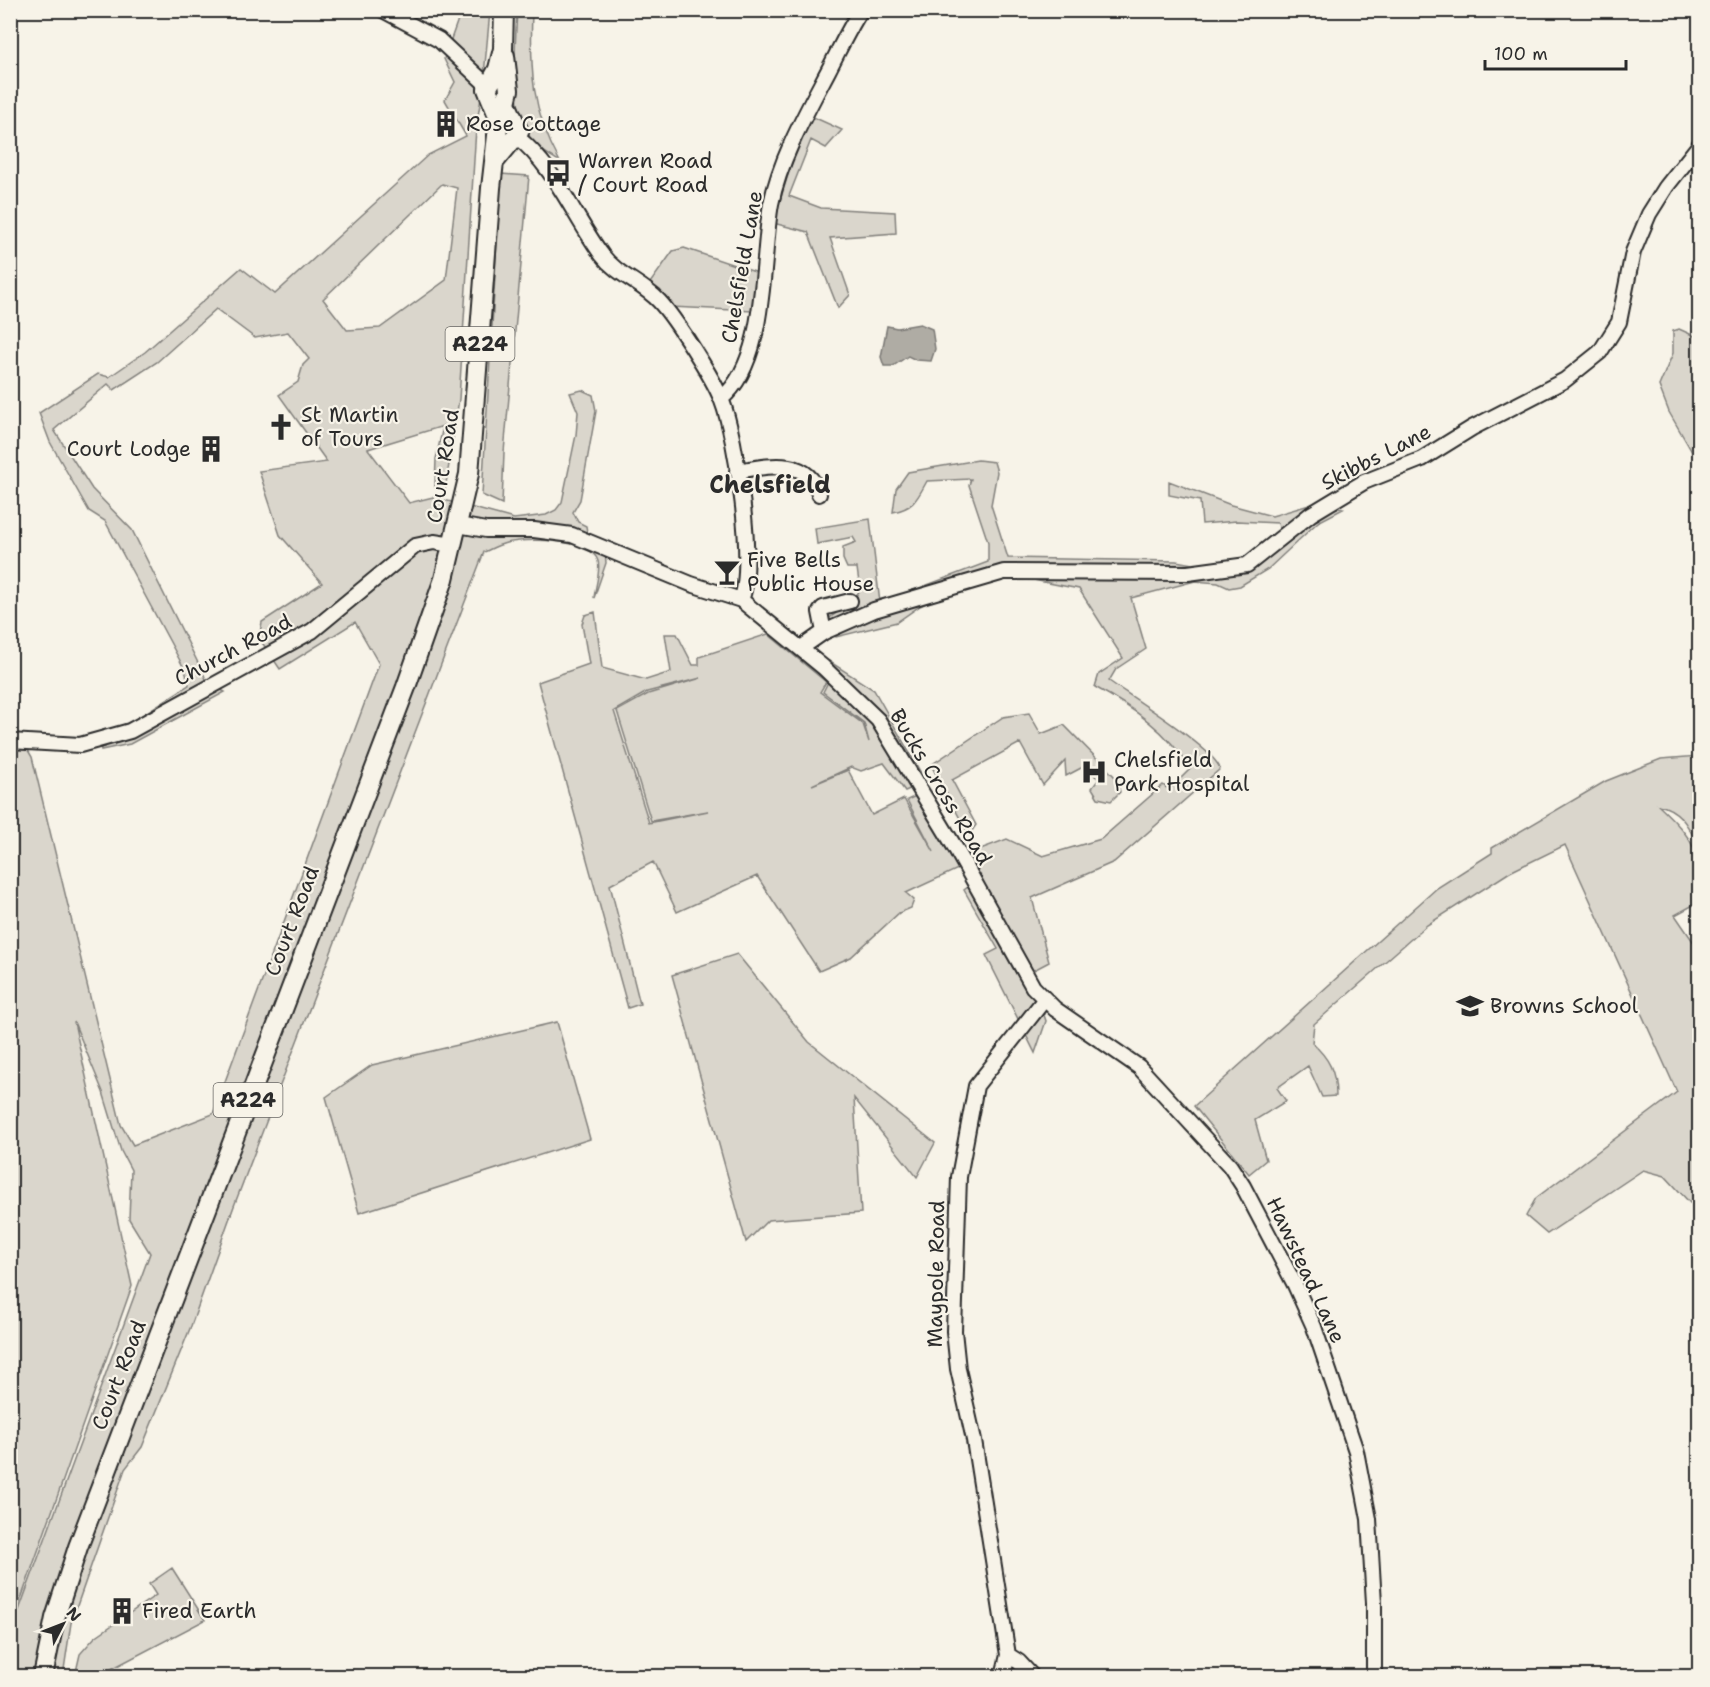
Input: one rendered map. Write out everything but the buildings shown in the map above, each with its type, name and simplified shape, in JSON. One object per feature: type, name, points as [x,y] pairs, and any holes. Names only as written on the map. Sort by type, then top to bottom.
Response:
[{"type":"main road","name":"Court Road","points":[[43,1677],[55,1618],[78,1547],[406,687],[436,602],[453,544],[473,440],[491,182],[495,161],[508,132],[508,108],[497,88],[507,64],[502,49],[504,10]]},
{"type":"street","points":[[383,10],[439,40],[473,75],[497,88]]},
{"type":"street","name":"Chelsfield Lane","points":[[721,399],[732,388],[751,348],[762,289],[771,203],[801,120],[847,30],[861,10]]},
{"type":"street","points":[[458,525],[486,530],[534,530],[572,535],[691,584],[741,600],[744,588],[745,550],[737,471],[721,399],[666,310],[650,293],[604,258],[532,150],[508,132]]},
{"type":"street","name":"Skibbs Lane","points":[[801,648],[824,632],[874,610],[1004,572],[1188,573],[1247,565],[1311,514],[1364,482],[1422,459],[1472,428],[1565,381],[1600,352],[1619,322],[1633,252],[1649,214],[1666,187],[1700,144]]},
{"type":"street","points":[[737,471],[783,465],[793,467],[811,478],[819,494]]},
{"type":"street","name":"Church Road","points":[[10,741],[80,746],[130,731],[312,631],[415,546],[434,542],[453,544]]},
{"type":"street","name":"Bucks Cross Road","points":[[741,600],[801,648],[846,688],[882,725],[956,849],[1024,973],[1044,1000]]},
{"type":"street","points":[[824,632],[820,612],[823,608],[850,601]]},
{"type":"street","name":"Maypole Road","points":[[1003,1677],[1008,1655],[954,1331],[958,1177],[976,1086],[1044,1000]]},
{"type":"street","name":"Hawstead Lane","points":[[1044,1000],[1139,1067],[1230,1166],[1243,1186],[1295,1285],[1314,1327],[1356,1452],[1369,1520],[1374,1603],[1374,1677]]},
{"type":"street","points":[[1008,1655],[1019,1662],[1032,1677]]},
{"type":"shaded area","points":[[461,11],[490,11],[483,86],[476,128],[459,399],[445,490],[435,487],[436,459],[443,426],[368,449],[409,503],[433,497],[514,519],[546,515],[556,510],[562,502],[576,435],[578,412],[570,393],[582,390],[593,395],[596,411],[580,500],[573,512],[578,522],[586,526],[588,539],[605,551],[606,563],[594,598],[599,565],[593,553],[583,548],[557,542],[527,540],[506,543],[484,552],[234,1206],[191,1326],[142,1447],[125,1469],[71,1623],[63,1676],[11,1676],[11,1632],[150,1253],[129,1219],[131,1170],[121,1151],[103,1092],[74,1022],[132,1286],[11,1627],[11,746],[25,745],[32,757],[121,1125],[133,1145],[213,1114],[379,664],[355,622],[280,669],[259,638],[262,622],[322,583],[280,535],[259,471],[327,462],[279,395],[298,382],[303,365],[309,359],[288,332],[255,338],[216,309],[157,362],[114,390],[108,384],[54,430],[92,489],[132,530],[208,683],[225,692],[130,744],[101,750],[99,737],[136,719],[189,685],[185,670],[105,521],[89,511],[50,442],[39,413],[98,374],[109,377],[145,352],[241,268],[275,294],[428,155],[466,136],[445,100],[455,82],[444,59]],"holes":[[[442,184],[457,188],[446,280],[380,328],[347,330],[323,299]]]},
{"type":"shaded area","points":[[517,11],[532,11],[531,52],[534,89],[543,124],[560,162],[534,143],[521,115],[515,79]]},
{"type":"shaded area","points":[[811,116],[842,130],[826,148],[811,140],[789,196],[821,208],[895,212],[896,233],[830,238],[850,295],[838,308],[808,232],[773,223],[791,165]]},
{"type":"shaded area","points":[[501,174],[529,176],[504,452],[502,504],[482,495]]},
{"type":"shaded area","points":[[684,248],[758,273],[753,311],[671,307],[660,290],[650,283],[673,251]]},
{"type":"shaded area","points":[[920,324],[932,329],[935,349],[931,361],[916,360],[908,356],[893,366],[884,366],[881,357],[887,326],[897,328]]},
{"type":"shaded area","points":[[1679,329],[1699,338],[1699,464],[1669,412],[1659,386],[1673,353],[1673,331]]},
{"type":"shaded area","points":[[978,460],[994,462],[997,472],[991,505],[1008,558],[1176,561],[1209,567],[1247,557],[1280,533],[1278,523],[1237,521],[1202,524],[1200,501],[1169,495],[1169,481],[1231,505],[1272,516],[1316,503],[1343,509],[1318,522],[1268,569],[1240,586],[1229,588],[1218,583],[1195,581],[1131,598],[1146,649],[1116,669],[1109,681],[1189,737],[1215,760],[1220,769],[1114,862],[1032,898],[1049,962],[1030,972],[1046,1021],[1035,1053],[986,955],[998,949],[964,890],[976,881],[975,851],[1007,839],[1043,856],[1101,839],[1163,785],[1169,790],[1190,769],[1172,743],[1160,732],[1136,712],[1095,687],[1099,674],[1123,658],[1079,589],[993,572],[920,606],[897,622],[836,637],[825,621],[851,603],[860,590],[857,568],[847,568],[843,559],[843,547],[856,542],[853,537],[817,544],[815,528],[870,519],[880,603],[988,562],[988,542],[969,485],[971,479],[927,481],[914,502],[906,508],[893,512],[896,489],[908,472]]},
{"type":"shaded area","points":[[595,612],[602,668],[646,680],[671,672],[665,634],[677,634],[693,665],[699,665],[699,657],[768,634],[826,682],[820,692],[863,724],[869,742],[864,723],[823,692],[828,682],[829,661],[874,690],[926,782],[905,791],[884,763],[861,771],[851,767],[812,785],[848,770],[872,815],[904,799],[934,852],[907,800],[916,796],[958,869],[906,893],[914,900],[911,908],[899,913],[851,957],[819,971],[757,876],[677,912],[653,862],[610,885],[640,1004],[628,1008],[538,682],[589,664],[582,624],[585,615]],"holes":[[[701,678],[648,694],[617,711],[651,821],[708,811],[649,823],[614,711],[647,692]]]},
{"type":"shaded area","points":[[1029,713],[1041,734],[1064,725],[1116,778],[1120,792],[1111,801],[1098,798],[1092,788],[1099,779],[1083,767],[1066,776],[1065,761],[1043,785],[1020,743],[952,780],[976,825],[969,835],[931,765],[1003,717]]},
{"type":"shaded area","points":[[1699,756],[1699,800],[1693,793],[1699,801],[1699,847],[1683,820],[1673,811],[1658,805],[1681,828],[1694,848],[1697,858],[1699,902],[1675,915],[1699,950],[1699,1204],[1690,1203],[1665,1176],[1643,1170],[1547,1234],[1526,1216],[1536,1198],[1677,1092],[1565,845],[1510,872],[1427,925],[1314,1024],[1312,1043],[1323,1054],[1330,1066],[1335,1080],[1336,1096],[1322,1097],[1308,1066],[1277,1088],[1286,1101],[1255,1120],[1266,1160],[1249,1174],[1194,1106],[1437,888],[1492,853],[1492,848],[1606,781],[1661,759]]},
{"type":"shaded area","points":[[737,954],[809,1042],[935,1143],[917,1177],[854,1098],[861,1213],[768,1220],[746,1242],[672,975]]},
{"type":"shaded area","points":[[557,1022],[590,1139],[359,1213],[326,1097],[372,1065]]},
{"type":"shaded area","points":[[172,1568],[205,1620],[98,1676],[75,1676],[80,1654],[95,1637],[156,1595],[149,1584]]},
{"type":"place","name":"Rose Cottage","points":[[446,124]]},
{"type":"place","name":"Warren Road / Court Road","points":[[558,173]]},
{"type":"place","name":"St Martin of Tours","points":[[281,427]]},
{"type":"place","name":"Court Lodge","points":[[211,449]]},
{"type":"place","name":"Five Bells Public House","points":[[727,572]]},
{"type":"place","name":"Chelsfield Park Hospital","points":[[1094,772]]},
{"type":"place","name":"Browns School","points":[[1470,1006]]},
{"type":"place","name":"Fired Earth","points":[[122,1611]]},
{"type":"district","name":"Chelsfield","points":[[770,485]]}]
